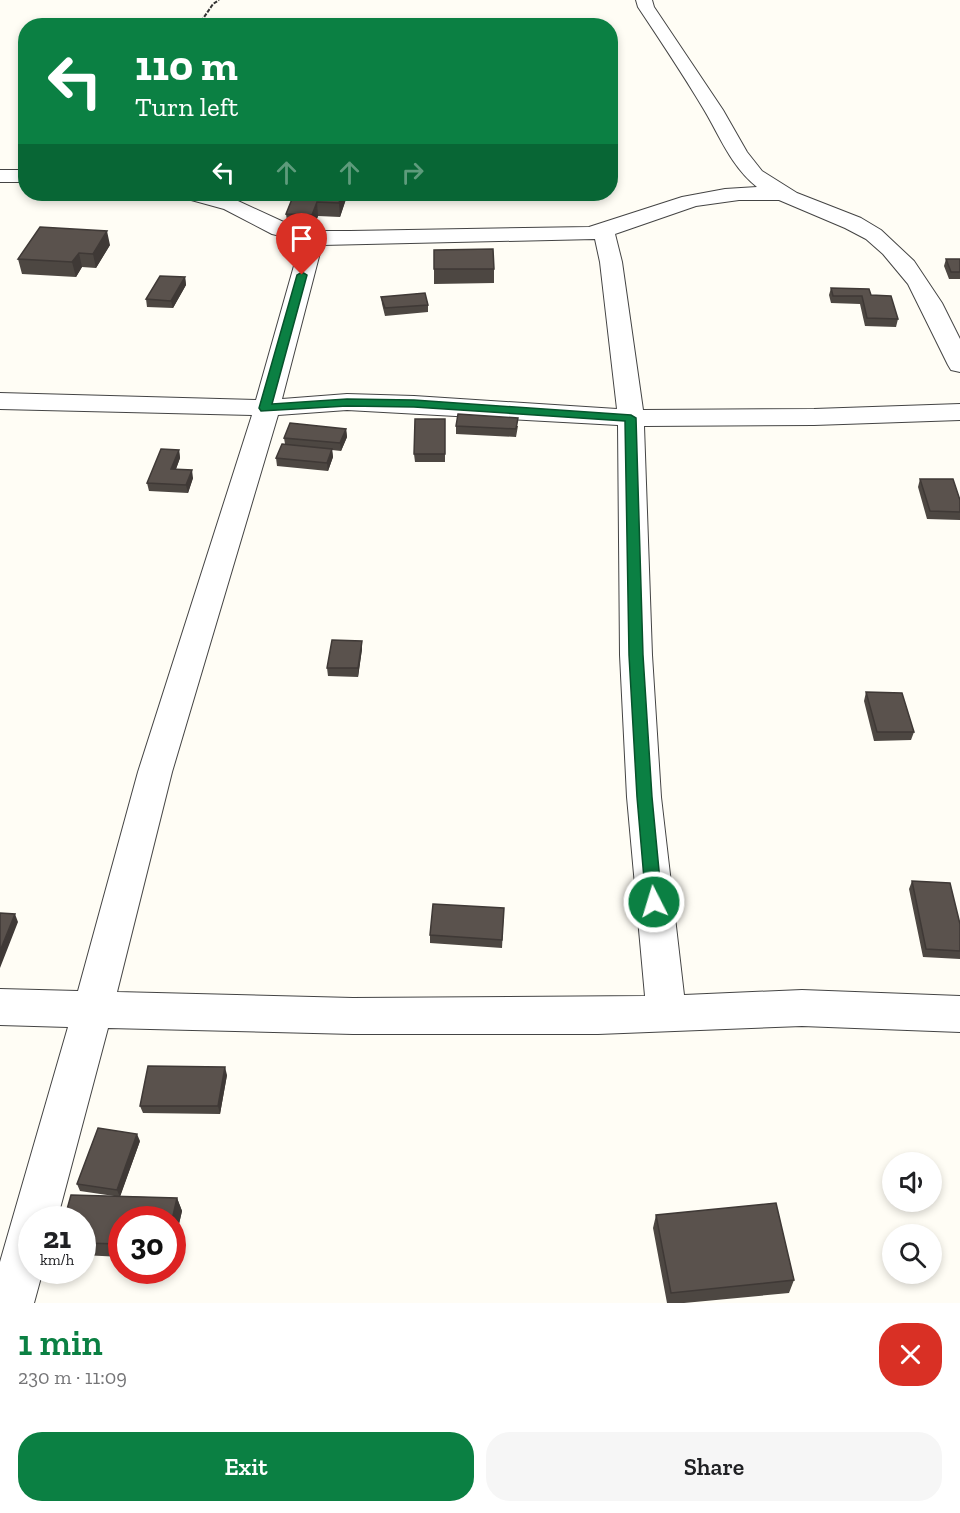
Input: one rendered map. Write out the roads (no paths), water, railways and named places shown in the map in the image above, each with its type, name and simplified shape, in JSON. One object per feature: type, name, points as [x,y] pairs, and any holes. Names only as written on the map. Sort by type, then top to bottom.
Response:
[{"type":"street","points":[[644,0],[645,7],[714,111],[741,161],[769,187],[855,224],[885,242],[902,258],[933,307],[960,365]]},
{"type":"street","points":[[0,176],[18,176]]},
{"type":"street","points":[[214,201],[231,206],[280,229],[313,238],[568,236],[604,232],[669,206],[705,198],[734,194],[783,194]]},
{"type":"street","points":[[604,232],[611,262],[631,418],[636,655],[644,785],[666,1012]]},
{"type":"street","points":[[38,1206],[93,1010],[155,772],[256,448],[313,238]]},
{"type":"street","points":[[0,401],[265,408],[347,402],[631,418],[814,417],[960,412]]},
{"type":"street","points":[[0,1007],[228,1014],[491,1017],[598,1016],[802,1008],[960,1014]]},
{"type":"street","points":[[11,1303],[18,1279]]}]
